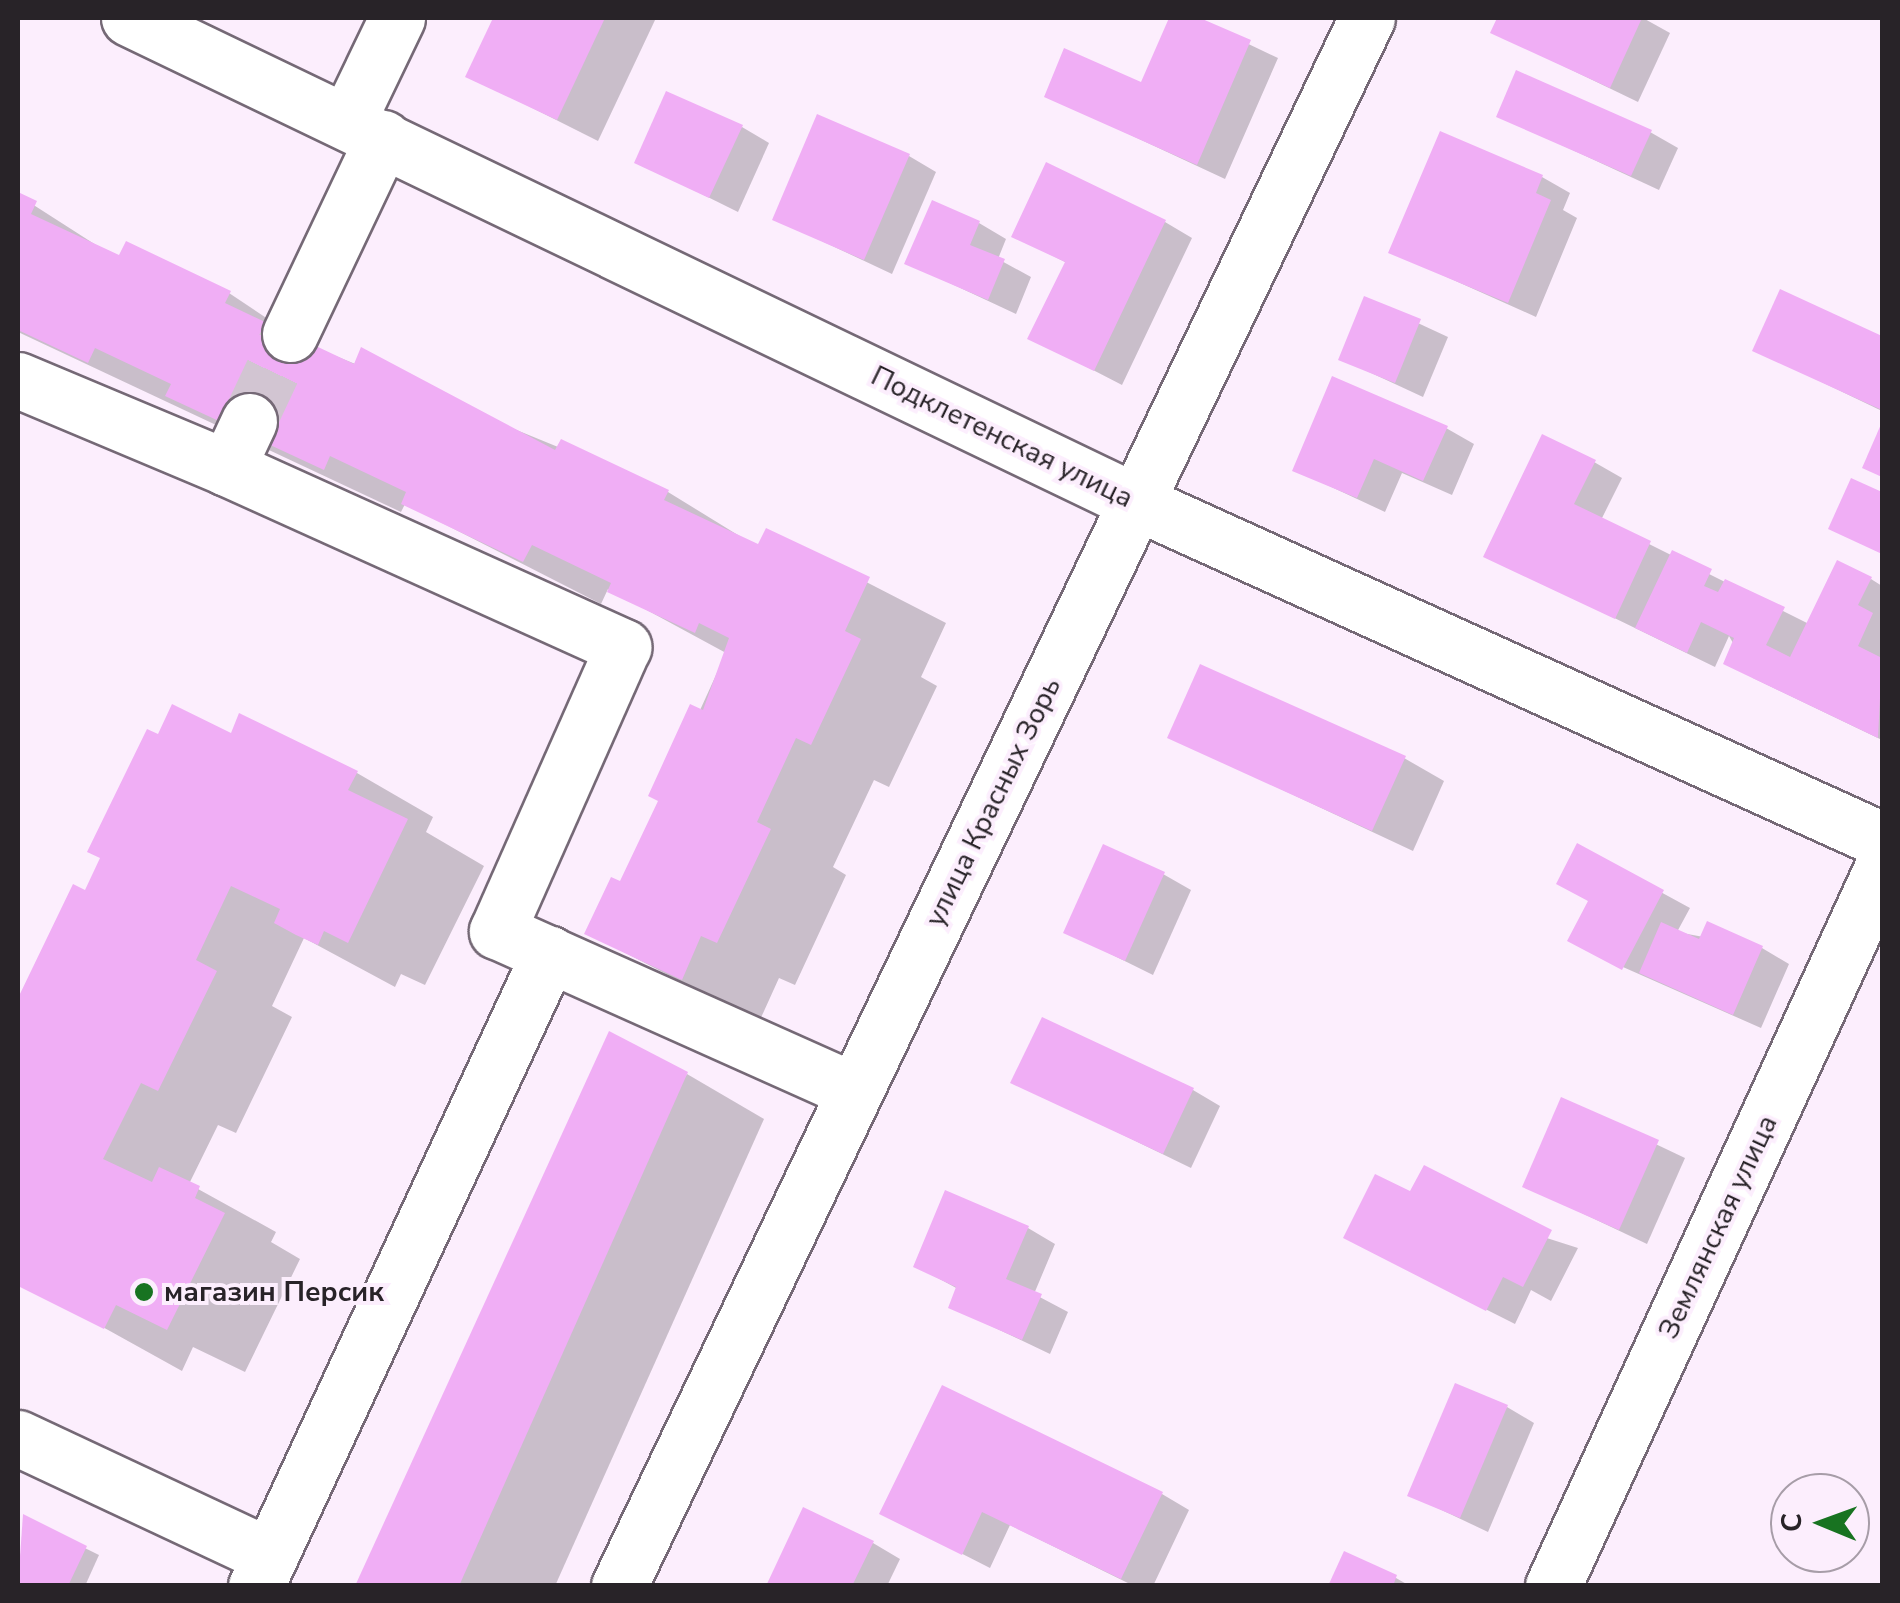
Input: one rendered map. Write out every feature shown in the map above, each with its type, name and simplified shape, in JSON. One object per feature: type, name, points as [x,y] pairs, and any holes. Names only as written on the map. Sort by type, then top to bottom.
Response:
[{"type":"street","name":"Подклетенская улица","points":[[129,18],[1136,502],[1882,840]]},
{"type":"street","points":[[290,334],[366,129],[397,18]]},
{"type":"street","name":"улица Красных Зорь","points":[[618,1586],[1367,18]]},
{"type":"street","points":[[18,380],[238,445],[623,647],[497,931],[854,1091]]},
{"type":"street","name":"Землянская улица","points":[[1553,1586],[1882,868]]},
{"type":"street","points":[[18,1438],[263,1570],[548,954]]},
{"type":"building","points":[[493,18],[605,18],[557,120],[465,77]]},
{"type":"building","points":[[1169,18],[1200,18],[1251,40],[1197,165],[1044,97],[1064,48],[1141,82]]},
{"type":"building","points":[[1497,18],[1642,18],[1610,88],[1490,33]]},
{"type":"building","points":[[1516,70],[1652,130],[1631,176],[1496,117]]},
{"type":"building","points":[[666,91],[743,125],[709,198],[634,163]]},
{"type":"building","points":[[817,114],[910,154],[864,260],[772,220]]},
{"type":"building","points":[[1440,131],[1543,175],[1536,193],[1551,200],[1508,303],[1388,253]]},
{"type":"building","points":[[1046,162],[1166,220],[1094,371],[1027,339],[1065,262],[1011,237]]},
{"type":"building","points":[[18,192],[37,201],[31,214],[119,255],[126,241],[231,291],[225,303],[354,364],[361,347],[555,450],[561,439],[669,490],[664,500],[758,544],[766,528],[870,577],[845,631],[861,639],[811,745],[796,738],[757,822],[771,829],[717,943],[701,936],[682,980],[584,934],[611,877],[620,881],[658,801],[648,796],[690,704],[703,710],[729,638],[699,623],[695,633],[607,592],[611,583],[532,545],[523,562],[401,504],[406,492],[330,456],[324,470],[165,396],[171,384],[95,348],[88,363],[18,330]]},
{"type":"building","points":[[932,200],[980,221],[970,245],[1005,259],[988,300],[904,264]]},
{"type":"building","points":[[1780,289],[1882,336],[1882,410],[1752,351]]},
{"type":"building","points":[[1364,296],[1421,319],[1395,383],[1338,360]]},
{"type":"building","points":[[1332,376],[1448,426],[1423,481],[1374,459],[1357,498],[1292,471]]},
{"type":"building","points":[[1882,422],[1882,477],[1862,468]]},
{"type":"building","points":[[1542,434],[1596,460],[1574,504],[1651,541],[1615,619],[1483,557]]},
{"type":"building","points":[[1851,478],[1882,492],[1882,554],[1828,529]]},
{"type":"building","points":[[1672,550],[1712,569],[1704,586],[1718,592],[1725,579],[1785,607],[1766,645],[1790,657],[1837,560],[1872,577],[1858,605],[1873,613],[1858,646],[1882,658],[1878,738],[1723,664],[1734,638],[1701,622],[1687,653],[1635,628]]},
{"type":"building","points":[[1200,664],[1406,756],[1372,831],[1167,738]]},
{"type":"building","points":[[172,704],[231,733],[239,713],[358,771],[348,790],[408,819],[348,943],[324,931],[318,945],[296,935],[274,923],[280,909],[231,886],[196,960],[217,971],[158,1091],[141,1083],[103,1159],[152,1182],[159,1167],[200,1186],[195,1198],[225,1213],[167,1330],[116,1305],[104,1329],[18,1286],[18,998],[73,884],[85,890],[100,858],[87,852],[147,729],[158,734]]},
{"type":"building","points":[[1577,843],[1664,890],[1622,970],[1567,941],[1588,901],[1556,884]]},
{"type":"building","points":[[1103,844],[1165,872],[1125,961],[1063,933]]},
{"type":"building","points":[[1707,921],[1763,946],[1733,1015],[1639,973],[1661,922],[1699,939]]},
{"type":"building","points":[[1042,1017],[1194,1088],[1163,1154],[1010,1083]]},
{"type":"building","points":[[609,1031],[688,1072],[459,1586],[355,1586]]},
{"type":"building","points":[[1561,1097],[1659,1140],[1619,1230],[1522,1187]]},
{"type":"building","points":[[1424,1165],[1552,1230],[1523,1287],[1503,1277],[1486,1311],[1343,1238],[1375,1174],[1410,1191]]},
{"type":"building","points":[[945,1190],[1029,1226],[1006,1279],[1042,1294],[1022,1340],[948,1308],[956,1287],[913,1267]]},
{"type":"building","points":[[1455,1383],[1508,1405],[1460,1518],[1407,1496]]},
{"type":"building","points":[[942,1385],[1163,1492],[1121,1579],[982,1512],[962,1555],[879,1514]]},
{"type":"building","points":[[803,1507],[874,1541],[852,1586],[766,1586]]},
{"type":"building","points":[[23,1514],[87,1546],[68,1586],[18,1586]]},
{"type":"building","points":[[1344,1551],[1397,1575],[1393,1586],[1328,1586]]},
{"type":"tunnel","points":[[249,421],[290,334]]},
{"type":"place","name":"магазин Персик","points":[[144,1292]]}]
